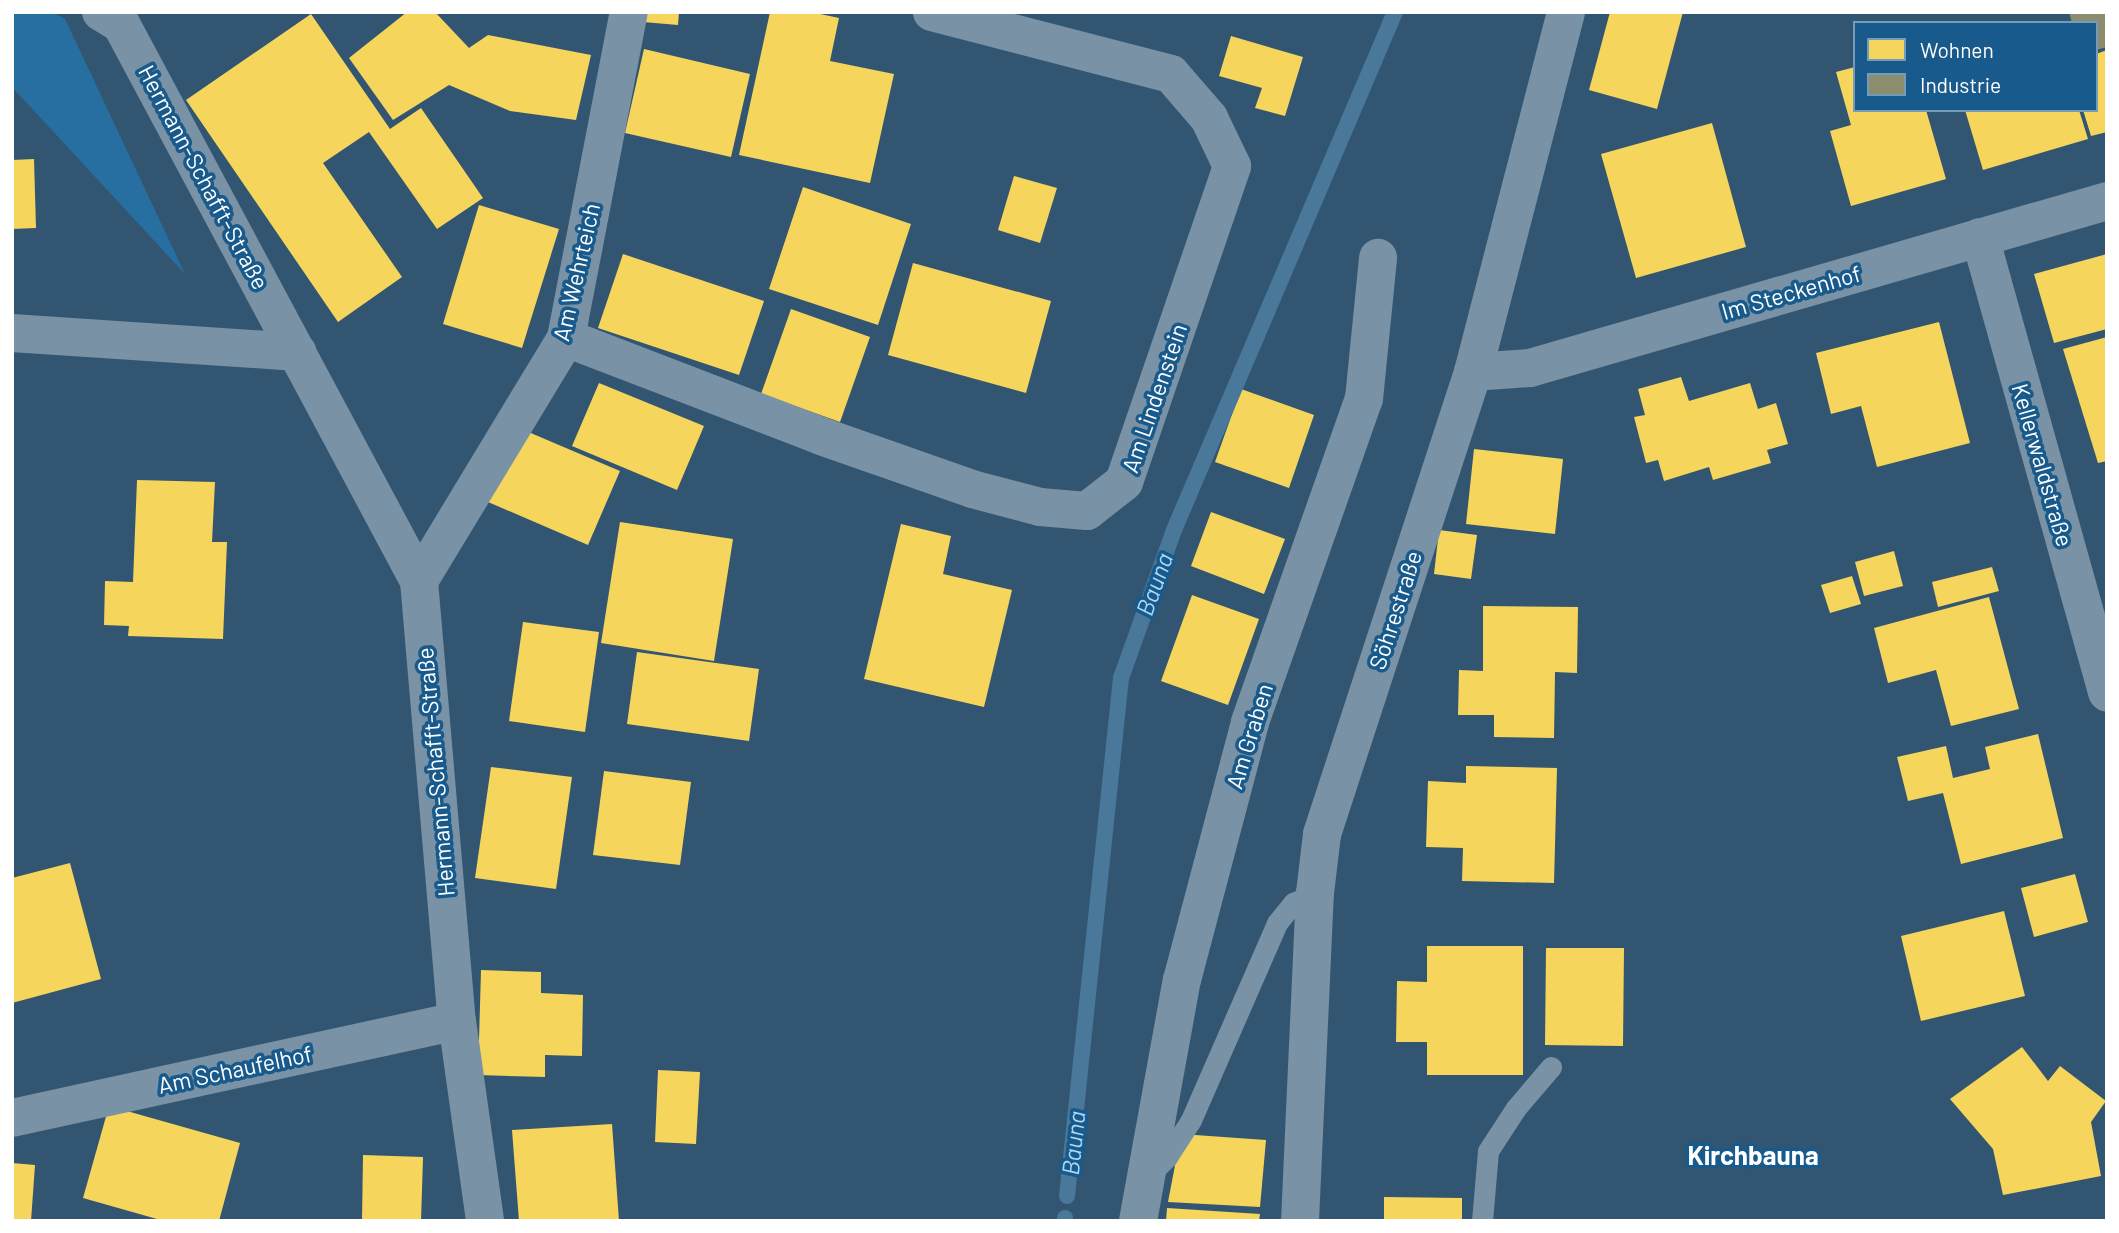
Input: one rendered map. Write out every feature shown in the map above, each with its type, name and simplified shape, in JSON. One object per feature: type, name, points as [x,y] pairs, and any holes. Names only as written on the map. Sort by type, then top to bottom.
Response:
[{"type":"street","name":"Hermann-Schafft-Straße","points":[[101,12],[121,24],[419,581],[457,1020],[485,1221]]},
{"type":"street","name":"Am Wehrteich","points":[[419,581],[566,338],[629,12]]},
{"type":"street","name":"Am Lindenstein","points":[[566,338],[821,436],[972,489],[1040,507],[1087,511],[1125,482],[1232,166],[1209,118],[1171,74],[932,12]]},
{"type":"street","name":"Söhrestraße","points":[[1300,1221],[1315,893],[1322,834],[1473,372],[1566,12]]},
{"type":"street","name":"Im Steckenhof","points":[[1473,372],[1530,368],[2107,201]]},
{"type":"street","name":"Kellerwaldstraße","points":[[1980,237],[2107,693]]},
{"type":"street","name":"Am Graben","points":[[1138,1221],[1182,980],[1250,722],[1364,399],[1378,258]]},
{"type":"street","points":[[12,334],[297,352]]},
{"type":"street","name":"Am Schaufelhof","points":[[12,1118],[457,1020]]},
{"type":"lane","points":[[1144,1179],[1167,1157],[1191,1120],[1277,923],[1293,903],[1315,893]]},
{"type":"lane","points":[[1482,1221],[1488,1151],[1516,1108],[1550,1068]]},
{"type":"shaded area","points":[[12,12],[52,12],[65,19],[185,274],[12,87]]},
{"type":"building: Wohnen","points":[[407,12],[435,12],[469,48],[488,35],[591,55],[576,120],[510,111],[449,85],[393,120],[349,58]]},
{"type":"building: Wohnen","points":[[644,12],[679,12],[678,25],[643,22]]},
{"type":"building: Wohnen","points":[[770,12],[811,12],[839,18],[830,61],[894,74],[870,183],[739,155]]},
{"type":"building: Wohnen","points":[[1610,12],[1683,12],[1657,109],[1589,90]]},
{"type":"building: Wohnen","points":[[311,14],[390,129],[421,108],[483,198],[437,229],[369,132],[323,163],[402,277],[338,322],[186,100]]},
{"type":"building: Wohnen","points":[[1231,36],[1303,57],[1285,116],[1255,108],[1262,88],[1219,76]]},
{"type":"building: Wohnen","points":[[644,49],[750,74],[731,157],[625,133]]},
{"type":"building: Wohnen","points":[[2107,50],[2107,132],[2091,136],[2084,112],[2098,112],[2098,53]]},
{"type":"building: Wohnen","points":[[1853,68],[1853,112],[1927,112],[1946,179],[1851,206],[1830,131],[1851,125],[1836,72]]},
{"type":"building: Wohnen","points":[[1966,112],[2080,112],[2088,139],[1983,170]]},
{"type":"building: Wohnen","points":[[1712,123],[1746,247],[1636,278],[1601,154]]},
{"type":"building: Wohnen","points":[[34,159],[36,228],[12,229],[12,160]]},
{"type":"building: Wohnen","points":[[1014,176],[1057,188],[1040,243],[998,230]]},
{"type":"building: Wohnen","points":[[803,187],[911,224],[878,325],[769,289]]},
{"type":"building: Wohnen","points":[[479,205],[559,229],[522,348],[443,324]]},
{"type":"building: Wohnen","points":[[623,254],[764,301],[739,375],[598,328]]},
{"type":"building: Wohnen","points":[[2107,254],[2107,329],[2054,343],[2034,274]]},
{"type":"building: Wohnen","points":[[913,263],[1051,301],[1026,393],[888,355]]},
{"type":"building: Wohnen","points":[[791,309],[870,337],[840,422],[761,394]]},
{"type":"building: Wohnen","points":[[1939,322],[1970,443],[1877,467],[1861,406],[1831,414],[1816,353]]},
{"type":"building: Wohnen","points":[[2107,337],[2107,461],[2098,463],[2063,349]]},
{"type":"building: Wohnen","points":[[1681,377],[1689,401],[1750,383],[1758,409],[1776,403],[1788,444],[1767,450],[1771,463],[1713,480],[1709,467],[1664,481],[1658,460],[1646,463],[1634,417],[1645,415],[1638,389]]},
{"type":"building: Wohnen","points":[[599,383],[704,426],[677,490],[572,446]]},
{"type":"building: Wohnen","points":[[1241,389],[1314,415],[1289,488],[1215,462]]},
{"type":"building: Wohnen","points":[[519,428],[620,471],[588,545],[488,502]]},
{"type":"building: Wohnen","points":[[1474,449],[1563,459],[1555,534],[1466,524]]},
{"type":"building: Wohnen","points":[[137,480],[215,482],[212,542],[227,542],[223,639],[128,636],[129,626],[104,625],[105,581],[133,582]]},
{"type":"building: Wohnen","points":[[1211,512],[1285,539],[1264,594],[1191,566]]},
{"type":"building: Wohnen","points":[[620,522],[733,539],[714,661],[601,643]]},
{"type":"building: Wohnen","points":[[901,524],[951,536],[943,574],[1012,590],[984,707],[864,679]]},
{"type":"building: Wohnen","points":[[1439,530],[1477,535],[1471,579],[1434,574]]},
{"type":"building: Wohnen","points":[[1894,551],[1903,586],[1864,596],[1855,562]]},
{"type":"building: Wohnen","points":[[1992,567],[1999,591],[1938,607],[1932,582]]},
{"type":"building: Wohnen","points":[[1852,576],[1861,604],[1830,613],[1821,585]]},
{"type":"building: Wohnen","points":[[1192,595],[1259,619],[1228,705],[1161,681]]},
{"type":"building: Wohnen","points":[[1989,597],[2019,709],[1951,726],[1936,670],[1888,683],[1874,628]]},
{"type":"building: Wohnen","points":[[1483,606],[1578,607],[1577,673],[1555,672],[1554,738],[1494,737],[1494,715],[1458,715],[1459,670],[1483,671]]},
{"type":"building: Wohnen","points":[[523,622],[599,632],[585,732],[509,721]]},
{"type":"building: Wohnen","points":[[637,652],[759,669],[749,741],[627,724]]},
{"type":"building: Wohnen","points":[[2038,734],[2063,838],[1961,864],[1943,793],[1908,801],[1897,757],[1946,746],[1953,778],[1990,769],[1985,747]]},
{"type":"building: Wohnen","points":[[1466,766],[1557,768],[1554,883],[1462,881],[1463,848],[1426,847],[1428,781],[1466,783]]},
{"type":"building: Wohnen","points":[[491,767],[572,777],[556,889],[475,878]]},
{"type":"building: Wohnen","points":[[604,771],[691,782],[680,865],[593,855]]},
{"type":"building: Wohnen","points":[[70,863],[101,979],[12,1003],[12,878]]},
{"type":"building: Wohnen","points":[[2075,874],[2088,922],[2034,937],[2021,888]]},
{"type":"building: Wohnen","points":[[2004,911],[2025,996],[1921,1021],[1901,936]]},
{"type":"building: Wohnen","points":[[1427,946],[1523,946],[1523,1075],[1427,1075],[1427,1042],[1396,1042],[1397,981],[1427,982]]},
{"type":"building: Wohnen","points":[[1546,948],[1624,948],[1623,1046],[1545,1045]]},
{"type":"building: Wohnen","points":[[481,970],[541,972],[541,993],[583,995],[582,1056],[545,1055],[545,1077],[478,1075]]},
{"type":"building: Wohnen","points":[[2022,1047],[2048,1081],[2060,1066],[2106,1101],[2091,1122],[2101,1176],[2003,1195],[1993,1149],[1950,1099]]},
{"type":"building: Wohnen","points":[[658,1070],[700,1072],[696,1144],[655,1142]]},
{"type":"building: Wohnen","points":[[109,1106],[240,1143],[219,1221],[164,1221],[83,1198]]},
{"type":"building: Wohnen","points":[[612,1124],[619,1221],[519,1221],[512,1130]]},
{"type":"building: Wohnen","points":[[1181,1134],[1266,1140],[1260,1207],[1168,1202]]},
{"type":"building: Wohnen","points":[[363,1155],[423,1157],[421,1221],[362,1221]]},
{"type":"building: Wohnen","points":[[12,1163],[35,1165],[31,1221],[12,1221]]},
{"type":"building: Wohnen","points":[[1384,1197],[1462,1198],[1462,1221],[1384,1221]]},
{"type":"building: Wohnen","points":[[1167,1208],[1260,1214],[1259,1221],[1166,1221]]},
{"type":"building: Industrie","points":[[2069,12],[2107,12],[2107,47],[2098,49],[2098,21],[2071,21]]},
{"type":"waterway","name":"Bauna","points":[[1067,1196],[1121,678],[1174,530],[1395,12]]},
{"type":"district","name":"Kirchbauna","points":[[1753,1155]]}]
